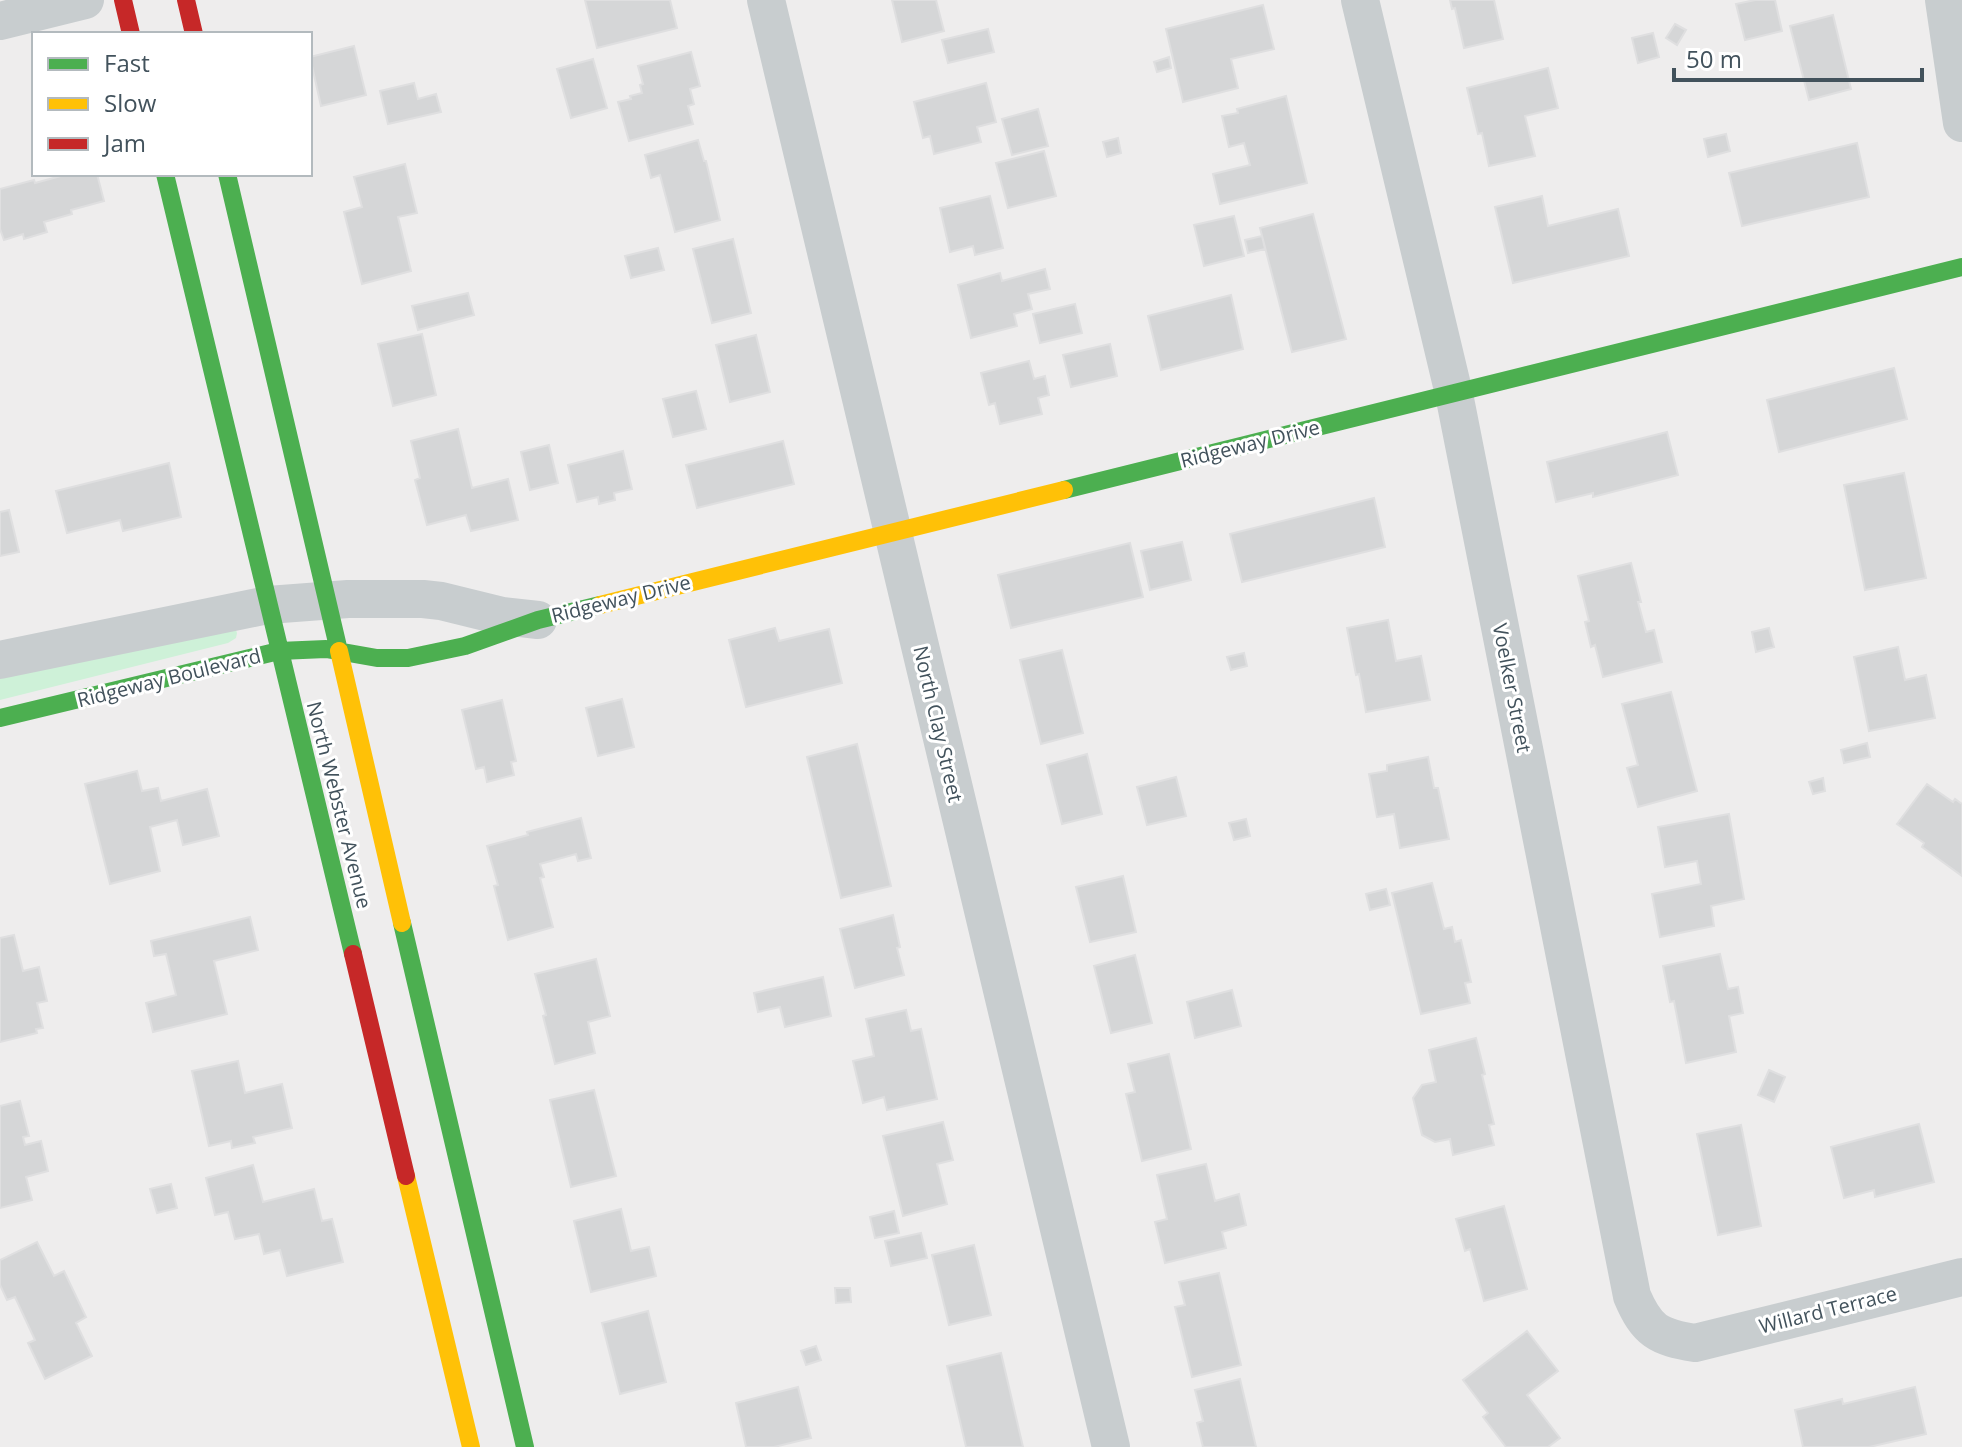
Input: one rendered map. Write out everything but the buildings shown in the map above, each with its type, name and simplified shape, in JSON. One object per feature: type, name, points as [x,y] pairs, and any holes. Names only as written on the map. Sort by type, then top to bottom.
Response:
[{"type":"main road","points":[[123,0],[131,32]]},
{"type":"main road","points":[[186,0],[194,32]]},
{"type":"main road","name":"North Webster Avenue","points":[[165,176],[471,1447]]},
{"type":"main road","name":"North Webster Avenue","points":[[227,176],[525,1447]]},
{"type":"main road","name":"Ridgeway Drive","points":[[339,651],[385,659],[410,658],[486,639],[538,620],[1962,267]]},
{"type":"main road","name":"Ridgeway Boulevard","points":[[0,718],[279,651],[339,651]]},
{"type":"street","points":[[0,21],[85,0]]},
{"type":"street","name":"North Clay Street","points":[[766,0],[1111,1447]]},
{"type":"street","name":"Voelker Street","points":[[1360,0],[1454,394],[1632,1296],[1640,1315],[1649,1325],[1670,1339],[1695,1343]]},
{"type":"street","points":[[1944,0],[1962,123]]},
{"type":"street","name":"Ridgeway Drive","points":[[327,600],[423,599],[538,620]]},
{"type":"street","points":[[0,660],[268,605],[327,600]]},
{"type":"street","name":"Willard Terrace","points":[[1695,1343],[1962,1277]]},
{"type":"green space","points":[[236,630],[236,638],[228,643],[0,700],[0,677]]},
{"type":"traffic: fast","points":[[165,176],[353,954]]},
{"type":"traffic: fast","points":[[227,176],[339,651]]},
{"type":"traffic: fast","points":[[1064,490],[1962,267]]},
{"type":"traffic: fast","points":[[0,718],[279,651],[326,649],[377,658],[408,658],[465,646],[538,620],[600,605]]},
{"type":"traffic: fast","points":[[402,923],[525,1447]]},
{"type":"traffic: slow","points":[[600,605],[1064,490]]},
{"type":"traffic: slow","points":[[339,651],[402,923]]},
{"type":"traffic: slow","points":[[406,1176],[471,1447]]},
{"type":"traffic: jam","points":[[123,0],[131,32]]},
{"type":"traffic: jam","points":[[186,0],[194,32]]},
{"type":"traffic: jam","points":[[353,954],[406,1176]]}]
